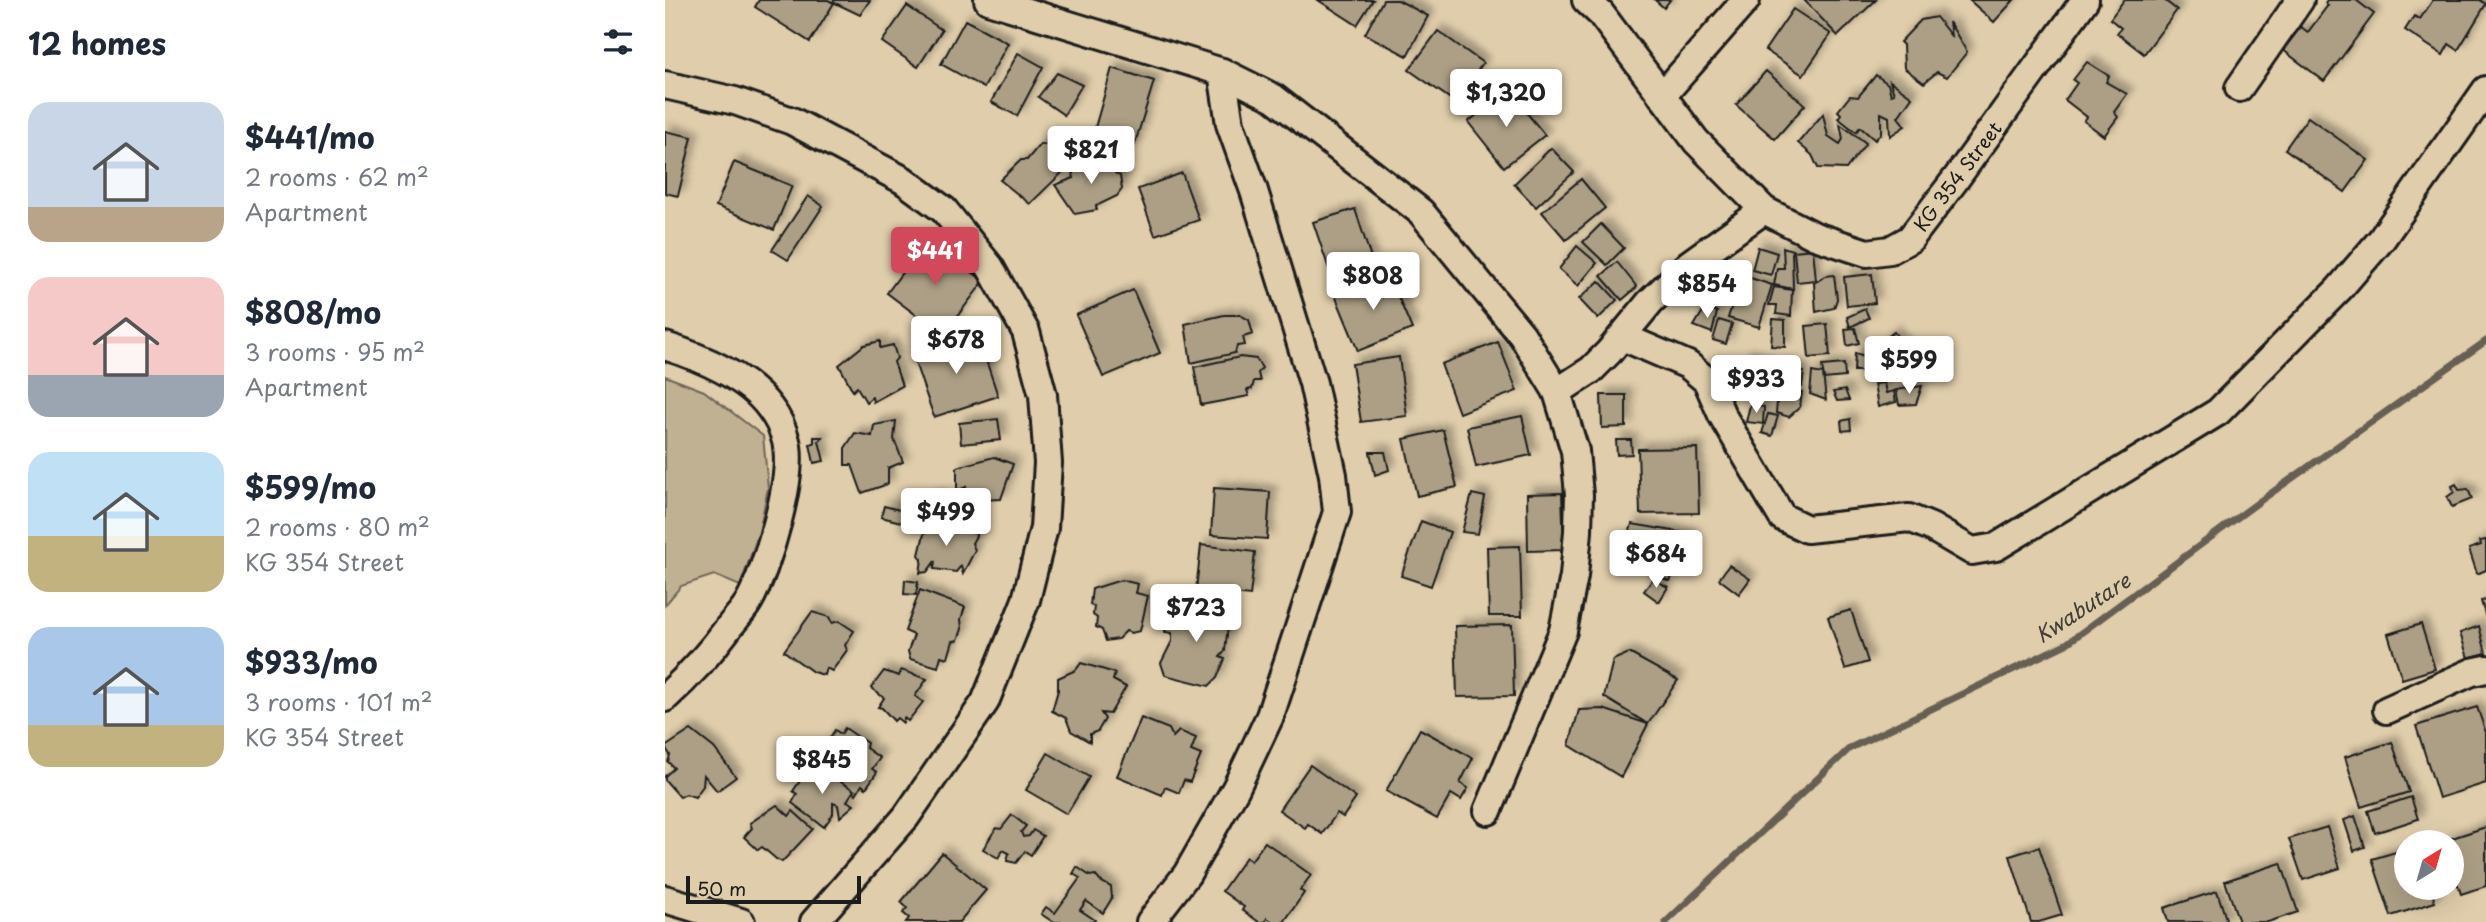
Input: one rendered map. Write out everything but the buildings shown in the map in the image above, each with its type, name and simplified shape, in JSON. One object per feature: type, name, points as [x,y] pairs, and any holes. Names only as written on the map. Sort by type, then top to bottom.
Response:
[{"type":"street","points":[[988,0],[1222,72],[1274,98],[1421,212],[1522,335],[1556,392],[1575,451],[1579,495],[1574,576],[1563,631],[1488,811]]},
{"type":"street","name":"KG 354 Street","points":[[1586,0],[1601,14],[1696,141],[1764,210],[1815,236],[1867,253],[1890,250],[1910,239],[2085,0]]},
{"type":"street","points":[[1662,96],[1746,0]]},
{"type":"street","points":[[2239,88],[2300,0]]},
{"type":"street","points":[[1150,922],[1187,874],[1236,788],[1270,716],[1338,512],[1333,475],[1313,383],[1254,191],[1230,124],[1222,72]]},
{"type":"street","points":[[665,85],[735,101],[792,121],[904,180],[944,210],[990,267],[1026,332],[1043,394],[1048,463],[1044,528],[1026,600],[985,702],[906,817],[814,922]]},
{"type":"street","points":[[1623,337],[1688,366],[1707,381],[1722,415],[1782,517],[1807,529],[1909,518],[1931,527],[1972,551],[1996,547],[2218,412],[2339,289],[2381,240],[2486,90]]},
{"type":"street","points":[[1556,392],[1591,370],[1623,337],[1650,302],[1689,264],[1764,210]]},
{"type":"street","points":[[665,346],[693,355],[739,380],[769,406],[780,424],[787,444],[786,492],[771,546],[749,601],[688,677],[665,698]]},
{"type":"street","points":[[2386,710],[2472,672],[2486,669]]},
{"type":"street","points":[[665,899],[741,922]]},
{"type":"shaded area","points":[[665,376],[704,391],[763,436],[768,488],[759,532],[740,586],[714,575],[681,586],[665,605]]},
{"type":"waterway","name":"Kwabutare","points":[[1666,922],[1850,748],[2066,644],[2260,501],[2486,341]]}]
